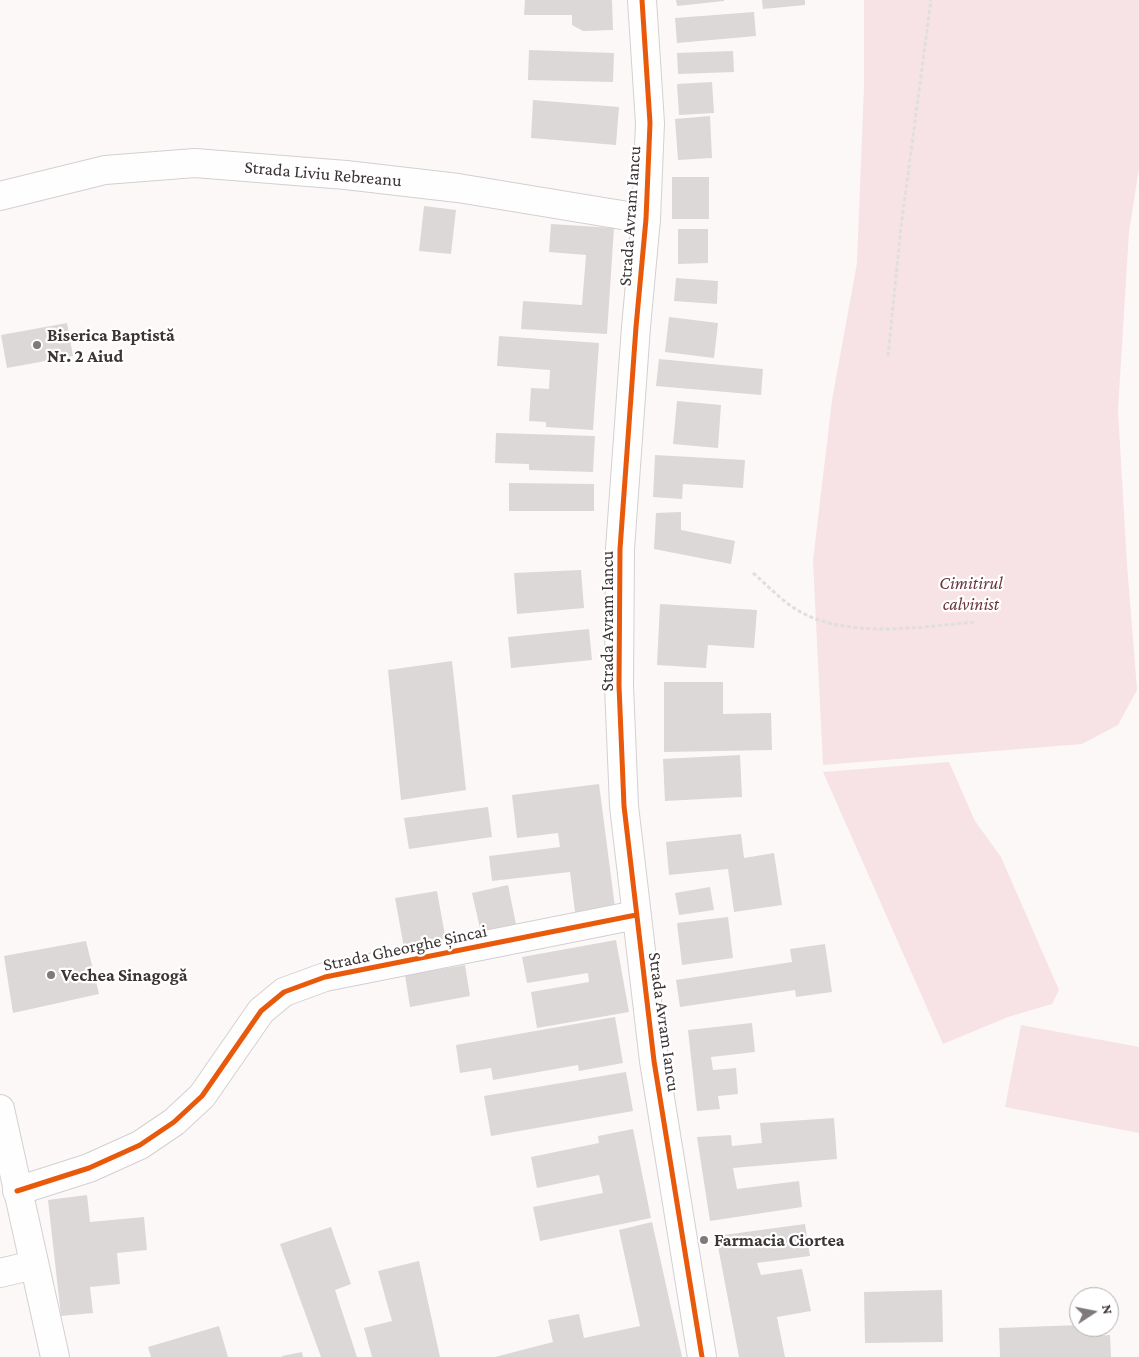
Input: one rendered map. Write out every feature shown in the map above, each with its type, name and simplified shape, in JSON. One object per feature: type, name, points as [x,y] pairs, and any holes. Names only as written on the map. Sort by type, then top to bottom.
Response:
[{"type":"street","name":"Strada Avram Iancu","points":[[642,0],[650,124],[646,219],[620,549],[619,686],[623,786],[636,915],[654,1061],[702,1357]]},
{"type":"street","name":"Strada Liviu Rebreanu","points":[[0,196],[106,170],[195,163],[346,174],[458,188],[646,219]]},
{"type":"street","name":"Strada Gheorghe Șincai","points":[[16,1191],[89,1168],[140,1146],[174,1122],[202,1096],[261,1011],[284,992],[325,977],[636,915]]},
{"type":"street","points":[[0,1109],[16,1191],[55,1357]]},
{"type":"street","points":[[0,1274],[34,1265]]},
{"type":"path","points":[[888,356],[903,217],[931,0]]},
{"type":"path","points":[[753,573],[791,606],[818,620],[881,630],[975,622]]},
{"type":"green space","name":"Cimitirul calvinist","points":[[864,0],[1139,0],[1139,168],[1129,232],[1118,410],[1137,690],[1118,725],[1082,744],[823,765],[813,561],[832,400],[857,263],[864,86]]},
{"type":"green space","points":[[949,762],[975,821],[1001,857],[1059,990],[1052,1004],[1008,1017],[943,1044],[823,772]]},
{"type":"green space","points":[[1021,1025],[1139,1047],[1139,1133],[1005,1107]]},
{"type":"building","points":[[525,0],[612,0],[613,30],[583,31],[572,25],[572,15],[524,15]]},
{"type":"building","points":[[676,0],[724,0],[724,1],[677,6]]},
{"type":"building","points":[[762,0],[805,0],[805,5],[763,9]]},
{"type":"building","points":[[754,12],[756,36],[677,43],[675,18]]},
{"type":"building","points":[[529,50],[614,53],[613,82],[528,80]]},
{"type":"building","points":[[733,51],[734,72],[678,74],[677,53]]},
{"type":"building","points":[[712,82],[714,113],[679,115],[677,84]]},
{"type":"building","points":[[533,100],[619,107],[616,145],[531,138]]},
{"type":"building","points":[[710,116],[712,158],[678,160],[675,119]]},
{"type":"building","points":[[672,177],[709,177],[709,219],[672,219]]},
{"type":"building","points":[[424,206],[456,210],[451,254],[419,251]]},
{"type":"building","points":[[551,224],[614,228],[607,334],[521,329],[523,301],[582,305],[586,255],[549,252]]},
{"type":"building","points":[[678,229],[708,229],[708,263],[678,264]]},
{"type":"building","points":[[676,278],[718,281],[717,304],[674,301]]},
{"type":"building","points":[[669,317],[718,323],[714,358],[665,352]]},
{"type":"building","name":"Biserica Baptistă Nr. 2 Aiud","points":[[67,323],[73,356],[7,368],[1,335]]},
{"type":"building","points":[[499,336],[599,343],[593,430],[546,427],[546,422],[529,421],[531,388],[549,389],[550,370],[497,366]]},
{"type":"building","points":[[659,359],[763,369],[761,395],[656,386]]},
{"type":"building","points":[[677,401],[721,405],[718,448],[673,444]]},
{"type":"building","points":[[496,433],[595,436],[593,472],[529,470],[529,464],[495,463]]},
{"type":"building","points":[[655,455],[745,460],[743,488],[683,484],[682,499],[653,497]]},
{"type":"building","points":[[509,483],[594,484],[594,511],[509,511]]},
{"type":"building","points":[[681,512],[681,530],[735,541],[731,564],[654,549],[656,513]]},
{"type":"building","points":[[581,570],[584,608],[517,614],[514,573]]},
{"type":"building","points":[[660,604],[757,610],[754,648],[708,645],[706,668],[657,665]]},
{"type":"building","points":[[589,629],[592,660],[511,668],[508,637]]},
{"type":"building","points":[[452,661],[466,790],[401,800],[388,670]]},
{"type":"building","points":[[664,682],[723,682],[723,714],[771,713],[772,750],[664,752]]},
{"type":"building","points":[[740,755],[742,797],[665,801],[663,759]]},
{"type":"building","points":[[599,784],[616,915],[576,920],[570,872],[492,881],[489,856],[560,847],[558,833],[517,838],[512,795]]},
{"type":"building","points":[[488,807],[492,837],[409,849],[404,818]]},
{"type":"building","points":[[741,834],[744,858],[774,853],[782,905],[734,912],[728,869],[669,875],[666,842]]},
{"type":"building","points":[[508,885],[517,929],[482,937],[472,893]]},
{"type":"building","points":[[710,887],[714,910],[679,915],[675,893]]},
{"type":"building","points":[[437,891],[446,941],[404,948],[395,898]]},
{"type":"building","points":[[728,917],[733,958],[682,965],[677,923]]},
{"type":"building","points":[[616,940],[629,1012],[537,1028],[531,992],[589,982],[588,973],[527,983],[522,957]]},
{"type":"building","name":"Vechea Sinagogă","points":[[86,941],[99,994],[13,1013],[4,956]]},
{"type":"building","points":[[825,944],[832,992],[796,997],[795,990],[680,1007],[676,980],[792,962],[790,949]]},
{"type":"building","points":[[465,965],[470,996],[410,1007],[405,975]]},
{"type":"building","points":[[615,1017],[623,1063],[579,1071],[578,1065],[493,1080],[491,1068],[460,1073],[456,1045]]},
{"type":"building","points":[[752,1023],[755,1052],[711,1057],[713,1070],[736,1068],[738,1094],[718,1096],[720,1109],[697,1111],[688,1030]]},
{"type":"building","points":[[626,1072],[633,1111],[491,1136],[484,1096]]},
{"type":"building","points":[[834,1118],[837,1159],[733,1168],[737,1189],[799,1181],[802,1207],[710,1221],[697,1137],[731,1135],[732,1146],[762,1143],[760,1123]]},
{"type":"building","points":[[633,1129],[651,1218],[540,1241],[533,1207],[603,1193],[599,1175],[537,1188],[531,1157],[599,1143],[598,1136]]},
{"type":"building","points":[[87,1195],[90,1222],[144,1217],[147,1250],[117,1253],[120,1284],[90,1287],[93,1313],[61,1316],[48,1200]]},
{"type":"building","points":[[652,1222],[682,1357],[495,1357],[553,1342],[548,1320],[579,1314],[584,1338],[640,1326],[619,1230]]},
{"type":"building","points":[[805,1224],[810,1256],[757,1263],[761,1275],[802,1269],[811,1311],[777,1317],[785,1357],[739,1357],[716,1236]]},
{"type":"building","points":[[331,1227],[351,1284],[335,1290],[357,1357],[321,1357],[280,1244]]},
{"type":"building","points":[[419,1261],[440,1357],[372,1357],[364,1328],[392,1321],[378,1271]]},
{"type":"building","points":[[942,1290],[943,1342],[865,1343],[864,1292]]},
{"type":"building","points":[[1069,1325],[1069,1337],[1110,1337],[1111,1357],[1000,1357],[999,1328]]},
{"type":"building","points":[[219,1326],[228,1357],[151,1357],[148,1347]]},
{"type":"building","points":[[302,1352],[303,1357],[282,1357],[282,1356]]},
{"type":"cycle path","points":[[642,0],[650,123],[646,219],[620,549],[619,686],[624,806],[654,1061],[702,1357]]},
{"type":"cycle path","points":[[17,1191],[89,1168],[140,1145],[174,1122],[202,1096],[261,1011],[284,992],[325,977],[636,915]]},
{"type":"place","name":"Biserica Baptistă Nr. 2 Aiud","points":[[37,345]]},
{"type":"place","name":"Vechea Sinagogă","points":[[51,975]]},
{"type":"place","name":"Farmacia Ciortea","points":[[704,1240]]}]
